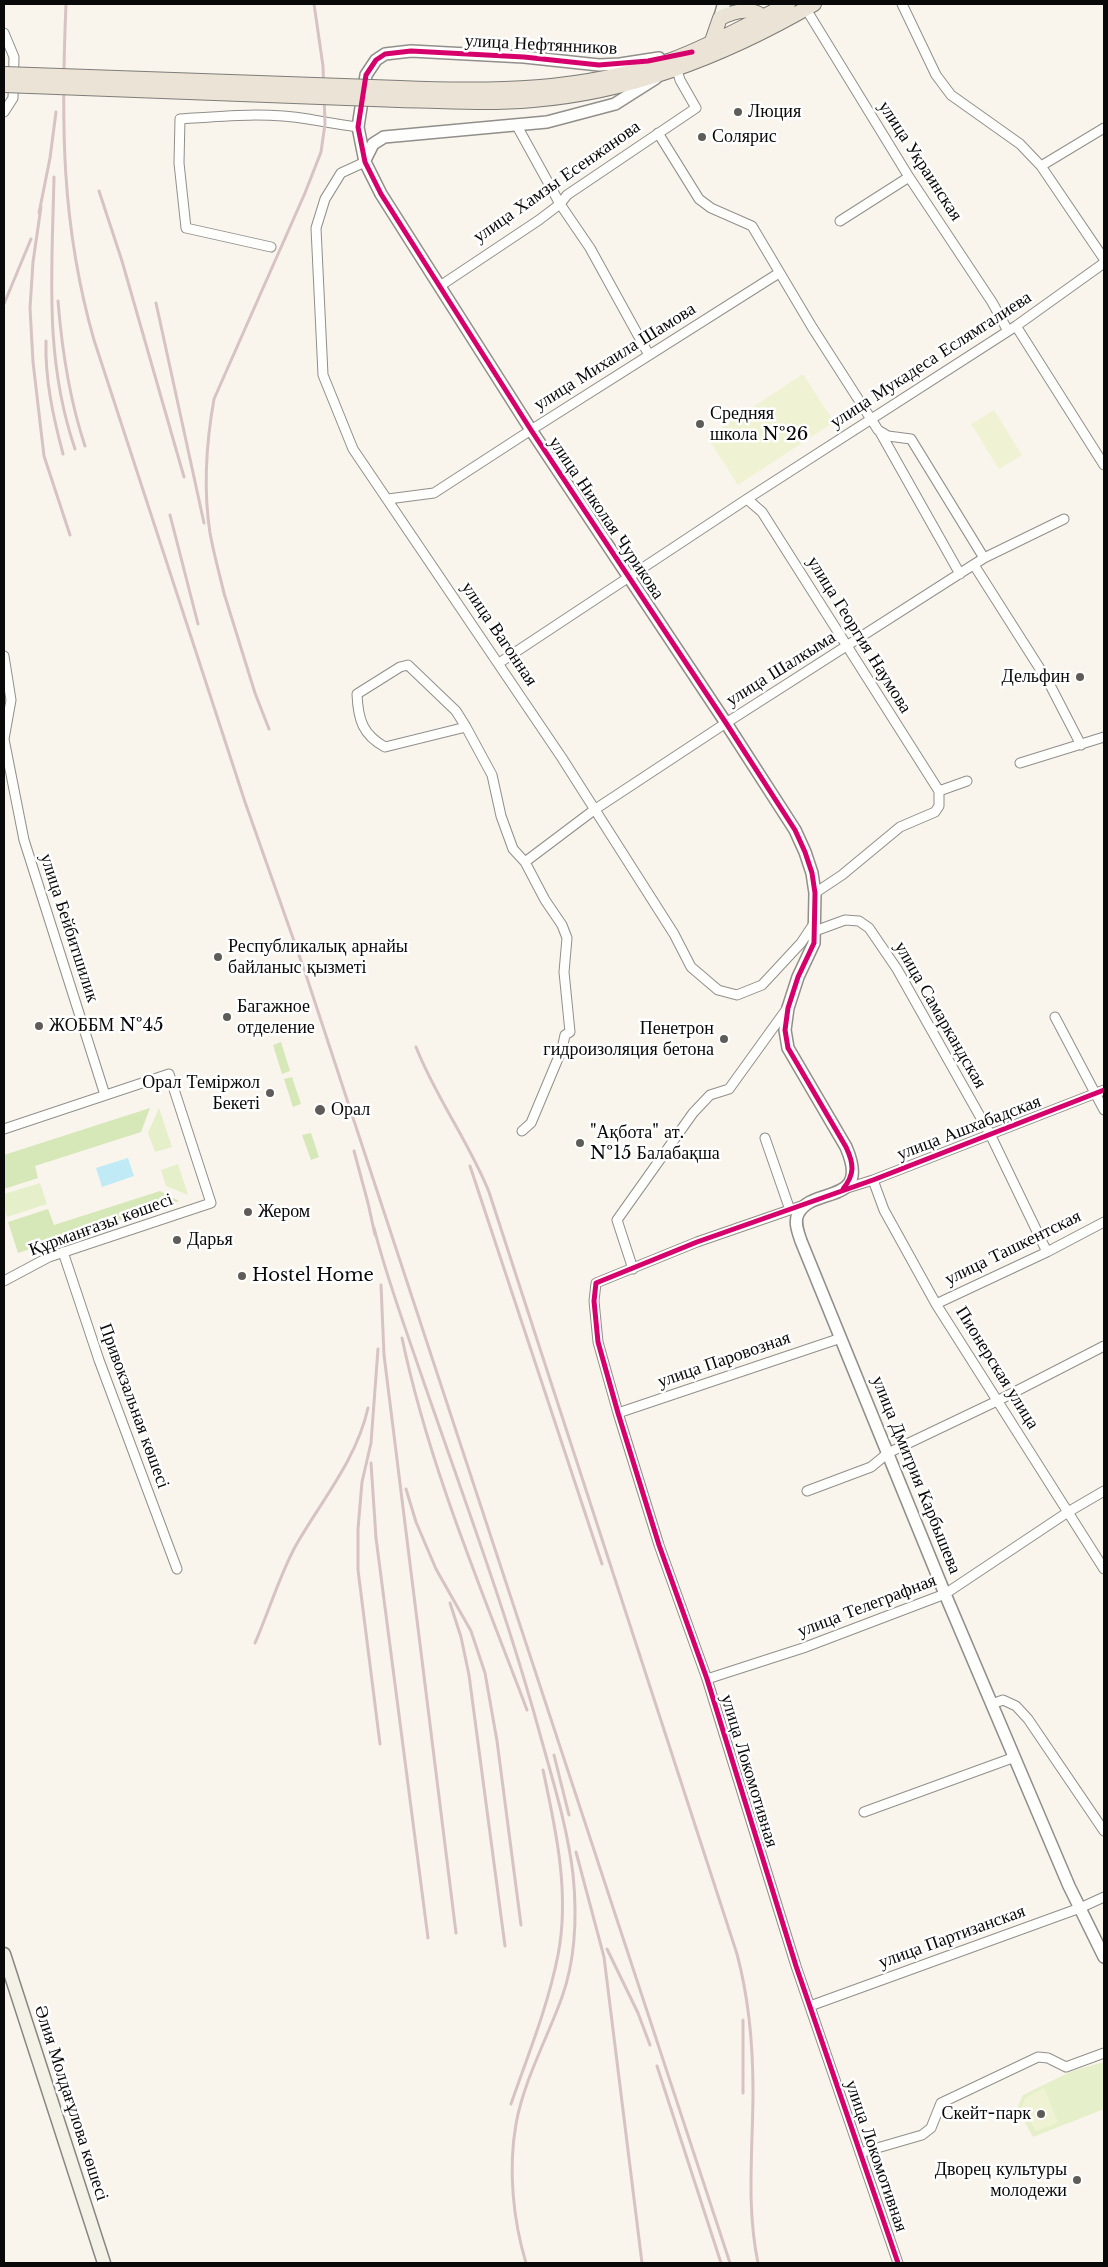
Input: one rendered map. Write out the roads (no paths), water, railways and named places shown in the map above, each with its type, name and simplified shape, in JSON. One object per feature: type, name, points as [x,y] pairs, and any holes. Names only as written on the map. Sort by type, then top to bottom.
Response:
[{"type":"main road","points":[[711,44],[724,4]]},
{"type":"main road","points":[[4,74],[400,94],[469,102],[532,100],[590,93],[660,76],[677,70],[768,22],[786,8],[810,6]]},
{"type":"main road","points":[[720,18],[733,12],[753,11],[768,22]]},
{"type":"main road","points":[[4,85],[400,94],[530,90],[587,82],[657,65],[768,22]]},
{"type":"main road","name":"Әлия Молдағұлова көшесі","points":[[4,1954],[103,2263]]},
{"type":"street","points":[[902,4],[936,75],[950,95],[1020,144],[1041,166],[1104,259]]},
{"type":"street","name":"улица Украинская","points":[[810,6],[909,177],[1104,465]]},
{"type":"street","points":[[4,33],[14,57],[12,98],[4,112]]},
{"type":"street","name":"улица Нефтянников","points":[[365,162],[358,127],[366,75],[376,60],[386,54],[411,51],[524,57],[599,64],[638,62],[692,52]]},
{"type":"street","name":"улица Хамзы Есенжанова","points":[[440,286],[560,204],[567,195],[696,108],[680,80],[677,70]]},
{"type":"street","points":[[271,247],[186,228],[179,163],[180,119],[241,115],[308,119],[325,124],[358,127],[373,135],[384,137],[517,126],[547,122],[615,104],[660,76]]},
{"type":"street","points":[[517,126],[560,204],[590,248],[649,355]]},
{"type":"street","points":[[1041,166],[1104,128]]},
{"type":"street","points":[[658,133],[699,199],[711,208],[752,226],[769,251],[779,273],[878,430],[960,574]]},
{"type":"street","points":[[365,162],[372,144],[384,137]]},
{"type":"street","name":"улица Николая Чурикова","points":[[365,162],[381,194],[531,430],[726,723],[794,830],[812,874],[816,893],[815,925],[814,943],[798,977],[788,1008],[785,1030],[788,1048],[852,1160],[853,1171],[850,1180],[843,1189]]},
{"type":"street","name":"улица Вагонная","points":[[365,162],[341,173],[325,199],[316,228],[323,375],[352,449],[562,758],[674,934],[691,967],[718,990],[737,995],[762,985],[815,925]]},
{"type":"street","points":[[840,221],[909,177]]},
{"type":"street","name":"улица Мукадеса Еслямгалиева","points":[[499,663],[870,418],[1012,328],[1104,264]]},
{"type":"street","name":"улица Михаила Шамова","points":[[388,500],[434,493],[779,273]]},
{"type":"street","points":[[878,430],[888,436],[911,439],[984,558]]},
{"type":"street","name":"улица Георгия Наумова","points":[[747,499],[762,512],[939,792]]},
{"type":"street","name":"улица Шалкыма","points":[[525,862],[594,810],[984,558],[1064,520]]},
{"type":"street","points":[[974,565],[1049,683],[1081,745]]},
{"type":"street","name":"улица Бейбитшилик","points":[[4,656],[11,700],[4,739],[24,840],[105,1095]]},
{"type":"street","points":[[466,727],[385,747],[373,740],[364,729],[358,694],[400,667],[408,665],[456,711],[466,727],[492,775],[502,816],[513,848],[525,862],[545,900],[562,925],[567,938],[564,972],[570,1032],[565,1034],[562,1049],[531,1123],[522,1131]]},
{"type":"street","points":[[1020,763],[1104,737]]},
{"type":"street","points":[[816,893],[842,875],[900,828],[935,812],[939,806],[939,792],[967,781]]},
{"type":"street","name":"улица Самаркандская","points":[[815,925],[845,920],[859,921],[869,928],[897,969],[990,1134],[1047,1252]]},
{"type":"street","points":[[788,1008],[729,1089],[710,1095],[693,1113],[617,1220],[632,1269],[698,1242],[804,1205],[843,1189]]},
{"type":"street","points":[[1055,1018],[1100,1092],[1104,1110]]},
{"type":"street","name":"Құрманғазы көшесі","points":[[4,1281],[63,1252],[211,1203],[169,1074],[105,1095]]},
{"type":"street","name":"улица Ашхабадская","points":[[843,1189],[874,1180],[1100,1092]]},
{"type":"street","points":[[4,1129],[105,1095]]},
{"type":"street","points":[[765,1138],[790,1210]]},
{"type":"street","name":"Пионерская улица","points":[[874,1180],[884,1210],[936,1304],[1104,1569]]},
{"type":"street","name":"улица Дмитрия Карбышева","points":[[804,1205],[797,1215],[796,1225],[841,1338],[945,1594],[1080,1908],[1104,1957]]},
{"type":"street","name":"улица Ташкентская","points":[[936,1304],[1047,1252],[1104,1222]]},
{"type":"street","name":"Привокзальная көшесі","points":[[63,1252],[99,1360],[178,1569]]},
{"type":"street","name":"улица Локомотивная","points":[[632,1269],[596,1283],[594,1301],[598,1342],[659,1545],[706,1679],[796,1966],[898,2263]]},
{"type":"street","name":"улица Паровозная","points":[[618,1413],[841,1338]]},
{"type":"street","points":[[807,1491],[871,1467],[888,1453],[997,1402],[1104,1346]]},
{"type":"street","name":"улица Телеграфная","points":[[706,1679],[803,1648],[945,1594],[1068,1512],[1104,1491]]},
{"type":"street","points":[[992,1704],[1003,1700],[1016,1706],[1085,1799],[1104,1831]]},
{"type":"street","points":[[864,1812],[1015,1757]]},
{"type":"street","name":"улица Партизанская","points":[[810,2006],[1080,1908],[1104,1897]]},
{"type":"street","points":[[860,2153],[922,2135],[931,2128],[941,2104],[1038,2057],[1048,2058],[1066,2067],[1104,2053]]},
{"type":"water","points":[[128,1158],[134,1176],[102,1187],[96,1168]]},
{"type":"railway","points":[[66,4],[64,132],[69,214],[83,297],[94,340],[245,802],[306,975],[730,2263]]},
{"type":"railway","points":[[225,597],[215,557],[208,516],[206,466],[211,416],[214,399],[305,193],[321,152],[325,124],[323,66],[314,4]]},
{"type":"railway","points":[[39,213],[50,158],[56,112]]},
{"type":"railway","points":[[54,177],[52,281],[54,348],[65,415],[75,449]]},
{"type":"railway","points":[[99,191],[122,261],[184,477]]},
{"type":"railway","points":[[41,207],[33,262],[30,308],[33,362],[44,456],[70,535]]},
{"type":"railway","points":[[4,304],[31,239]]},
{"type":"railway","points":[[58,301],[67,374],[85,446]]},
{"type":"railway","points":[[156,303],[204,523]]},
{"type":"railway","points":[[46,341],[50,398],[63,454]]},
{"type":"railway","points":[[170,515],[198,624]]},
{"type":"railway","points":[[223,590],[255,693],[269,729]]},
{"type":"railway","points":[[416,1047],[489,1192],[737,1954],[745,1988],[751,2039],[753,2091],[751,2199],[754,2242],[758,2263]]},
{"type":"railway","points":[[354,1151],[375,1235]]},
{"type":"railway","points":[[470,1166],[602,1564]]},
{"type":"railway","points":[[374,1228],[396,1303],[512,1638],[563,1818],[573,1874],[575,1920],[573,1951],[567,1982],[524,2092],[516,2124],[512,2159],[513,2194],[518,2229],[526,2263]]},
{"type":"railway","points":[[381,1285],[384,1355],[456,1933]]},
{"type":"railway","points":[[402,1338],[413,1386],[441,1480],[527,1710]]},
{"type":"railway","points":[[378,1349],[371,1443],[362,1482],[358,1529],[358,1570],[380,1744]]},
{"type":"railway","points":[[255,1643],[289,1558],[337,1480],[355,1446],[368,1408]]},
{"type":"railway","points":[[371,1463],[376,1538],[428,1938]]},
{"type":"railway","points":[[406,1489],[416,1522],[436,1569],[471,1631],[485,1673],[497,1741],[521,1925]]},
{"type":"railway","points":[[450,1603],[461,1637],[469,1675],[505,1946]]},
{"type":"railway","points":[[554,1755],[569,1815]]},
{"type":"railway","points":[[511,2104],[549,1993],[561,1932],[563,1909],[560,1862],[543,1770]]},
{"type":"railway","points":[[576,1852],[604,1957],[642,2263]]},
{"type":"railway","points":[[607,1949],[638,2013],[650,2045]]},
{"type":"railway","points":[[743,2020],[743,2093]]},
{"type":"railway","points":[[657,2066],[721,2263]]},
{"type":"place","name":"Люция","points":[[738,112]]},
{"type":"place","name":"Солярис","points":[[702,137]]},
{"type":"place","name":"Средняя школа №26","points":[[700,424]]},
{"type":"place","name":"Дельфин","points":[[1080,677]]},
{"type":"place","name":"Республикалық арнайы байланыс қызметі","points":[[218,957]]},
{"type":"place","name":"Багажное отделение","points":[[227,1017]]},
{"type":"place","name":"ЖОББМ №45","points":[[39,1026]]},
{"type":"place","name":"Пенетрон гидроизоляция бетона","points":[[724,1039]]},
{"type":"place","name":"Орал Теміржол Бекеті","points":[[270,1093]]},
{"type":"place","name":"Орал","points":[[320,1110]]},
{"type":"place","name":"\"Ақбота\" ат. №15 Балабақша","points":[[580,1143]]},
{"type":"place","name":"Жером","points":[[248,1212]]},
{"type":"place","name":"Дарья","points":[[177,1240]]},
{"type":"place","name":"Hostel Home","points":[[242,1276]]},
{"type":"place","name":"Скейт-парк","points":[[1041,2114]]},
{"type":"place","name":"Дворец культуры молодежи","points":[[1077,2180]]}]
